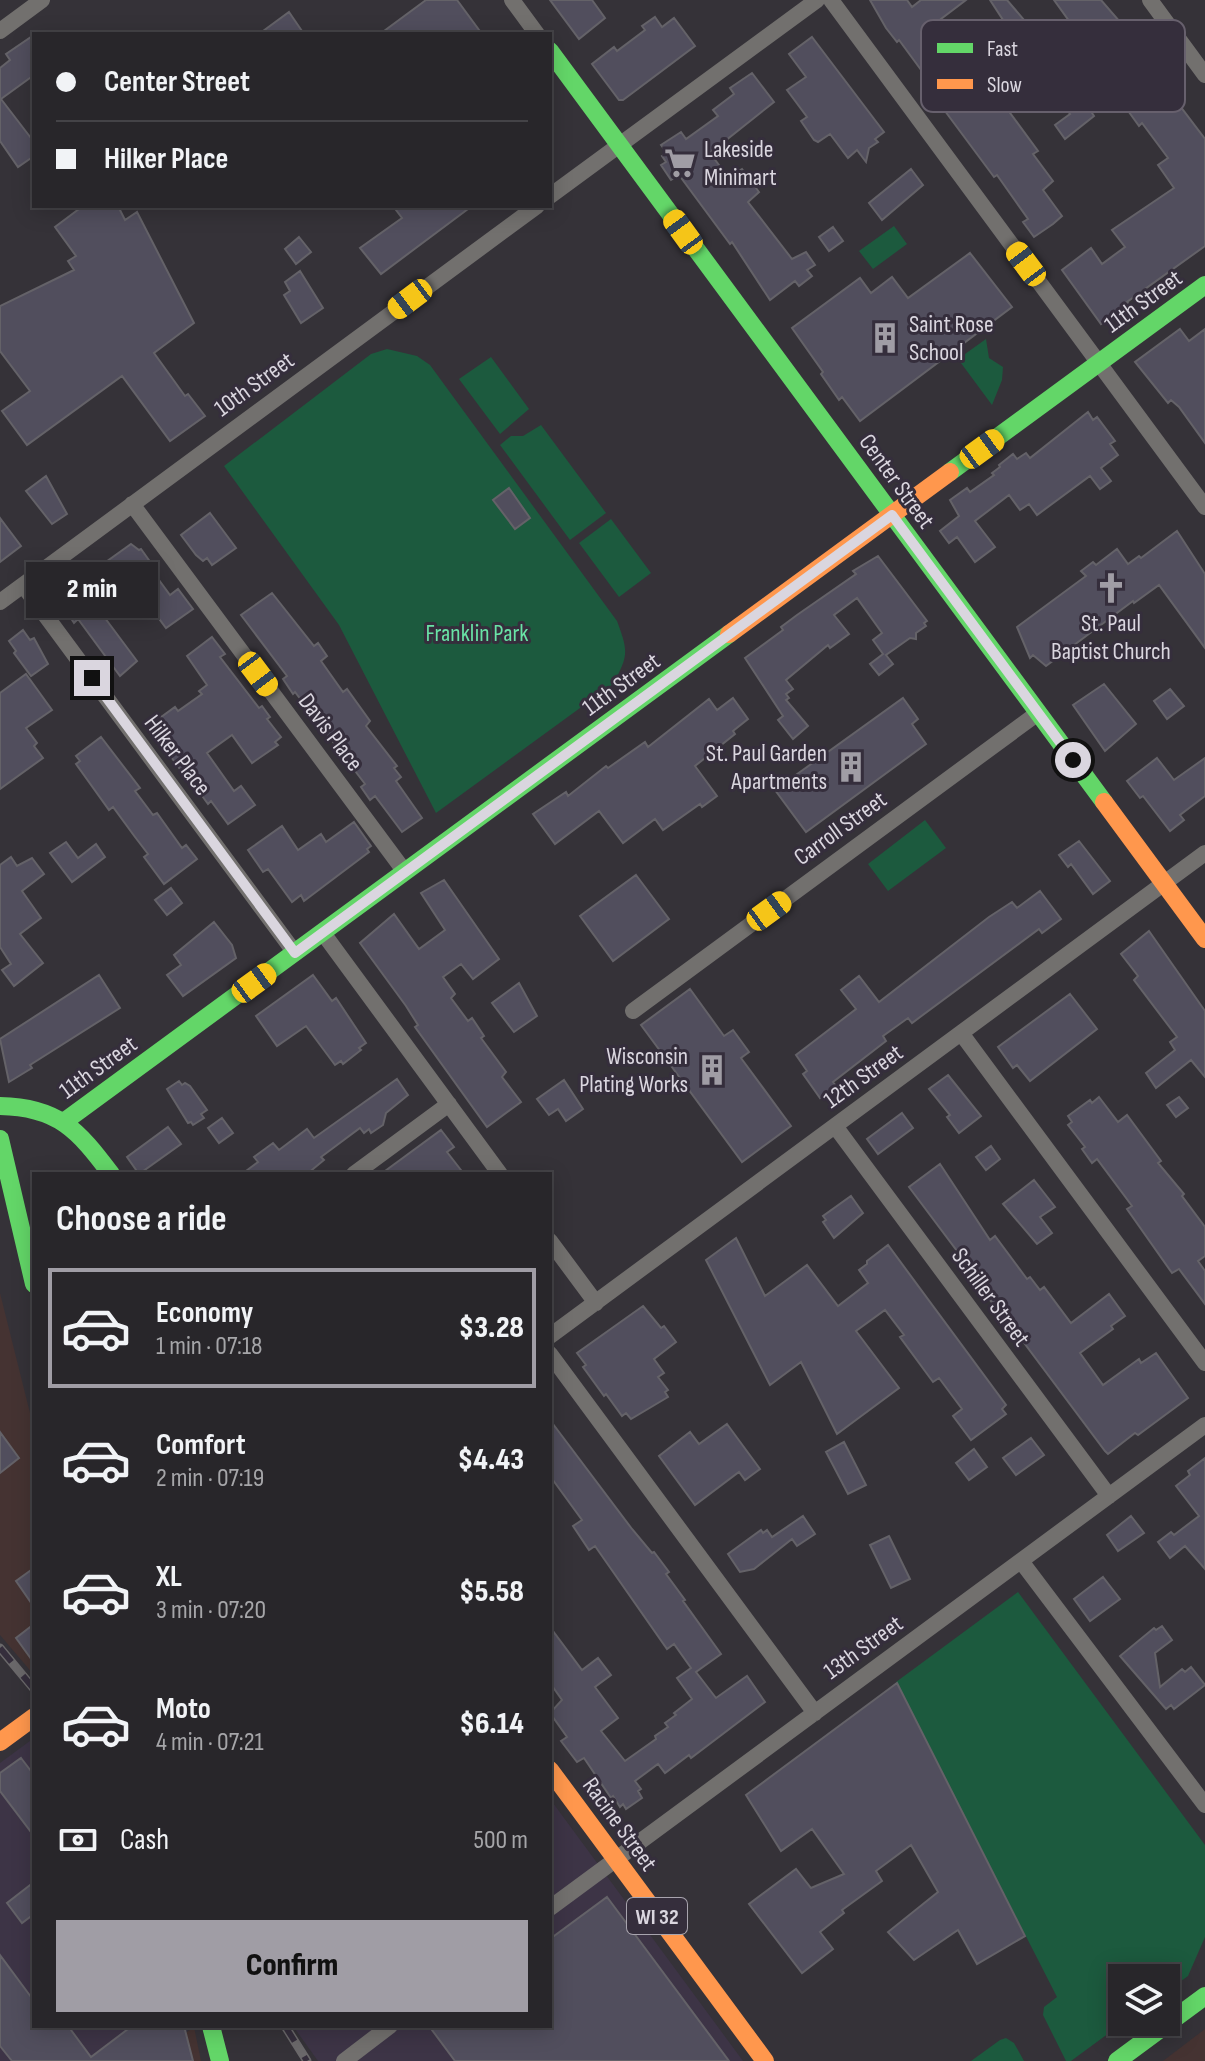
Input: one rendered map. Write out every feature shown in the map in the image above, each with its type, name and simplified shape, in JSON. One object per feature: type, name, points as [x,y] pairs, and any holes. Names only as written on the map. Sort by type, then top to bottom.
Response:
[{"type":"street","points":[[0,31],[42,0]]},
{"type":"street","points":[[512,0],[536,32]]},
{"type":"street","points":[[552,195],[817,0]]},
{"type":"street","points":[[831,0],[1205,507]]},
{"type":"street","points":[[1150,0],[1165,20]]},
{"type":"street","points":[[1185,48],[1205,75]]},
{"type":"street","name":"Center Street","points":[[552,54],[1205,939]]},
{"type":"street","name":"10th Street","points":[[0,602],[534,208]]},
{"type":"street","name":"11th Street","points":[[65,1121],[1205,285]]},
{"type":"street","name":"Davis Place","points":[[132,504],[405,872]]},
{"type":"street","name":"Hilker Place","points":[[23,585],[295,953]]},
{"type":"street","name":"Carroll Street","points":[[633,1011],[1038,713]]},
{"type":"street","name":"12th Street","points":[[552,1335],[1205,853]]},
{"type":"street","points":[[323,933],[499,1172]]},
{"type":"street","points":[[961,1033],[1205,1363]]},
{"type":"street","points":[[357,1172],[449,1104]]},
{"type":"street","points":[[0,1106],[38,1107],[65,1121],[91,1147],[110,1172]]},
{"type":"street","name":"Schiller Street","points":[[835,1126],[1109,1496]]},
{"type":"street","points":[[0,1139],[3,1169],[32,1277]]},
{"type":"street","points":[[552,1244],[596,1303]]},
{"type":"street","points":[[552,1357],[815,1713]]},
{"type":"street","name":"13th Street","points":[[552,1907],[1205,1425]]},
{"type":"street","points":[[1021,1561],[1205,1805]]},
{"type":"street","points":[[0,1742],[32,1718]]},
{"type":"street","name":"Racine Street","points":[[552,1773],[765,2061]]},
{"type":"street","points":[[1117,2061],[1205,1996]]},
{"type":"street","points":[[212,2028],[220,2061]]},
{"type":"street","points":[[344,2061],[387,2028]]},
{"type":"shaded area","points":[[0,1293],[32,1421],[32,1673],[0,1635]]},
{"type":"shaded area","points":[[32,1739],[32,2028],[190,2028],[148,2061],[0,2061],[0,1763]]},
{"type":"shaded area","points":[[552,1802],[743,2061],[318,2061],[294,2028],[552,2028]]},
{"type":"shaded area","points":[[193,2028],[194,2028],[201,2061],[148,2061]]},
{"type":"shaded area","points":[[1205,2029],[1205,2061],[1163,2061]]},
{"type":"green space","points":[[894,226],[907,244],[873,269],[859,251]]},
{"type":"green space","points":[[986,339],[989,358],[1003,367],[1002,380],[992,405],[958,359]]},
{"type":"green space","name":"Franklin Park","points":[[387,349],[417,356],[430,365],[617,621],[625,646],[622,666],[613,684],[436,813],[339,625],[224,466],[371,354]]},
{"type":"green space","points":[[491,357],[529,409],[500,434],[459,379]]},
{"type":"green space","points":[[541,425],[606,513],[570,540],[500,445],[511,436],[523,436]]},
{"type":"green space","points":[[611,519],[651,573],[619,597],[579,543]]},
{"type":"green space","points":[[925,820],[946,848],[888,891],[868,864]]},
{"type":"green space","points":[[1018,1592],[1205,1845],[1205,1937],[1188,1976],[1180,1982],[1180,1964],[1108,1964],[1108,2034],[1071,2061],[1066,2061],[1043,2015],[1044,2007],[1057,1997],[896,1682]]},
{"type":"green space","points":[[1006,2038],[1014,2043],[1024,2061],[971,2061],[1000,2040]]},
{"type":"building","points":[[426,0],[457,0],[481,32],[383,32]]},
{"type":"building","points":[[550,0],[592,0],[605,18],[579,39]]},
{"type":"building","points":[[870,0],[907,0],[912,7],[921,0],[966,0],[942,20],[921,20],[921,70],[886,28]]},
{"type":"building","points":[[990,0],[1007,0],[1024,20],[1003,20]]},
{"type":"building","points":[[1054,0],[1101,0],[1118,20],[1068,20]]},
{"type":"building","points":[[289,12],[303,32],[262,32]]},
{"type":"building","points":[[655,17],[662,27],[674,18],[695,46],[619,100],[592,64],[614,47],[617,51],[645,30],[642,26]]},
{"type":"building","points":[[32,36],[32,76],[1,99],[32,139],[32,157],[18,167],[0,141],[0,68],[10,60],[6,54]]},
{"type":"building","points":[[812,37],[884,132],[875,139],[878,142],[869,148],[866,162],[857,150],[848,158],[830,134],[818,142],[814,140],[801,121],[807,117],[787,90],[806,77],[789,54]]},
{"type":"building","points":[[752,73],[774,102],[710,153],[728,177],[742,169],[759,192],[748,202],[792,259],[806,252],[815,265],[807,270],[812,276],[799,286],[795,281],[770,300],[732,242],[730,244],[679,175],[671,180],[661,165],[666,162],[662,156],[667,153],[661,145],[681,132],[686,139],[718,116],[713,110],[734,94],[730,88]]},
{"type":"building","points":[[946,112],[1009,112],[1038,151],[1033,154],[1053,181],[1043,190],[1062,216],[1034,237],[1023,222],[1028,219],[997,175],[994,177]]},
{"type":"building","points":[[1069,112],[1091,112],[1094,116],[1065,139],[1055,125],[1070,114]]},
{"type":"building","points":[[1129,112],[1185,112],[1205,139],[1205,246],[1101,324],[1062,270],[1091,248],[1102,264],[1125,247],[1112,230],[1174,188],[1158,165],[1168,158],[1142,123],[1139,126]]},
{"type":"building","points":[[911,169],[923,185],[882,220],[869,203]]},
{"type":"building","points":[[80,208],[119,208],[125,220],[137,212],[194,323],[154,353],[185,396],[188,394],[205,416],[170,441],[122,376],[27,445],[2,411],[30,391],[0,351],[0,306],[74,270],[68,261],[76,256],[55,227]]},
{"type":"building","points":[[394,208],[469,208],[381,274],[360,248],[402,218]]},
{"type":"building","points":[[833,227],[843,241],[829,251],[819,237]]},
{"type":"building","points":[[299,237],[311,252],[296,264],[285,249]]},
{"type":"building","name":"Saint Rose School","points":[[970,253],[1012,307],[860,421],[842,397],[839,400],[792,328],[860,278],[871,293],[892,277],[908,298]]},
{"type":"building","points":[[300,271],[323,308],[301,323],[284,295],[290,291],[285,282]]},
{"type":"building","points":[[1180,329],[1189,341],[1205,329],[1205,443],[1179,407],[1171,400],[1168,403],[1135,362]]},
{"type":"building","points":[[1088,412],[1093,420],[1097,417],[1115,441],[1110,444],[1118,455],[1101,468],[1111,481],[1100,489],[1090,476],[1037,515],[1029,504],[1020,510],[1009,495],[975,521],[995,547],[975,562],[957,537],[949,543],[940,531],[959,516],[950,500],[967,488],[970,492],[994,475],[992,473],[999,465],[1013,454],[1017,459],[1026,453],[1030,458]]},
{"type":"building","points":[[46,476],[67,514],[52,524],[26,491]]},
{"type":"building","points":[[509,488],[530,518],[515,529],[493,500]]},
{"type":"building","points":[[210,513],[236,548],[212,565],[207,558],[203,561],[196,555],[181,535]]},
{"type":"building","points":[[0,518],[21,546],[0,562]]},
{"type":"building","name":"St. Paul Baptist Church","points":[[1177,531],[1205,574],[1205,648],[1159,585],[1046,666],[1033,655],[1030,658],[1017,627],[1086,576],[1081,571],[1093,562],[1096,565],[1117,549],[1128,564]]},
{"type":"building","points":[[131,544],[141,549],[151,563],[148,565],[170,595],[178,589],[193,609],[166,628],[137,589],[102,614],[137,661],[120,676],[78,619],[74,623],[59,600],[60,595]]},
{"type":"building","points":[[878,556],[927,621],[924,623],[926,626],[916,633],[916,639],[910,638],[886,655],[893,664],[879,675],[870,664],[883,654],[873,640],[882,633],[857,598],[834,615],[849,634],[830,648],[828,645],[786,680],[793,689],[786,694],[789,698],[786,700],[808,726],[793,739],[778,720],[783,716],[745,658],[783,630],[781,627],[856,574],[853,571]]},
{"type":"building","points":[[272,593],[314,646],[318,643],[327,656],[321,661],[343,692],[347,689],[370,721],[366,726],[397,766],[394,768],[401,777],[396,781],[422,818],[402,832],[375,796],[370,800],[361,787],[365,784],[295,692],[293,694],[283,679],[287,676],[241,615]]},
{"type":"building","points":[[23,630],[30,640],[34,638],[48,664],[31,676],[9,641]]},
{"type":"building","points":[[212,637],[225,654],[220,657],[259,708],[262,706],[270,717],[267,719],[281,737],[275,742],[278,745],[252,763],[232,735],[207,753],[234,791],[241,786],[255,805],[228,824],[211,801],[208,804],[198,794],[169,754],[174,751],[153,723],[175,707],[178,711],[202,694],[199,691],[207,685],[187,656]]},
{"type":"building","points":[[26,674],[52,710],[26,728],[43,758],[0,789],[0,693]]},
{"type":"building","points":[[1104,684],[1136,724],[1105,751],[1073,705]]},
{"type":"building","points":[[1170,689],[1184,706],[1167,719],[1154,701]]},
{"type":"building","points":[[733,698],[748,719],[733,731],[735,734],[695,766],[717,796],[663,830],[655,819],[623,843],[599,811],[555,844],[533,814],[566,792],[568,796],[606,766],[608,768],[645,742],[648,747],[709,699],[717,710]]},
{"type":"building","name":"St. Paul Garden Apartments","points":[[903,698],[918,719],[912,724],[926,744],[806,832],[775,790]]},
{"type":"building","points":[[101,737],[140,788],[135,791],[153,815],[157,813],[182,848],[186,845],[197,859],[164,884],[144,857],[148,854],[113,807],[109,810],[76,764],[80,761],[76,756]]},
{"type":"building","points":[[1157,758],[1174,780],[1205,758],[1205,796],[1180,815],[1184,820],[1170,831],[1127,781]]},
{"type":"building","points":[[354,822],[371,846],[367,849],[369,852],[304,901],[301,895],[292,902],[268,869],[263,872],[248,850],[282,826],[298,850],[321,834],[326,842]]},
{"type":"building","points":[[1079,841],[1110,881],[1093,894],[1071,864],[1068,867],[1059,855]]},
{"type":"building","points":[[66,842],[78,858],[96,844],[105,857],[72,882],[50,853]]},
{"type":"building","points":[[11,857],[17,866],[32,858],[44,874],[22,891],[41,918],[20,934],[43,963],[14,986],[2,970],[11,964],[0,947],[0,865]]},
{"type":"building","points":[[636,875],[669,919],[613,961],[580,916]]},
{"type":"building","points":[[444,880],[499,959],[473,979],[461,964],[443,977],[455,994],[451,998],[468,1021],[472,1018],[484,1036],[481,1038],[506,1072],[502,1077],[521,1102],[487,1127],[415,1027],[418,1025],[406,1006],[360,943],[394,914],[419,949],[445,930],[421,893]]},
{"type":"building","points":[[171,888],[182,903],[167,915],[155,900]]},
{"type":"building","points":[[1040,891],[1061,919],[1042,933],[1039,929],[912,1023],[908,1018],[883,1036],[886,1041],[833,1082],[836,1086],[820,1098],[803,1074],[807,1071],[796,1055],[856,1009],[841,990],[859,976],[879,1002],[989,917],[1012,902],[1017,908]]},
{"type":"building","points":[[214,922],[232,945],[236,958],[183,996],[167,975],[181,965],[174,955]]},
{"type":"building","points":[[1149,931],[1205,1011],[1205,1077],[1191,1060],[1156,1088],[1146,1073],[1175,1050],[1170,1042],[1177,1037],[1134,980],[1138,976],[1121,954]]},
{"type":"building","points":[[99,975],[120,1008],[30,1065],[32,1068],[9,1082],[0,1039]]},
{"type":"building","points":[[313,975],[332,1001],[336,998],[366,1043],[343,1064],[341,1061],[335,1065],[306,1026],[277,1046],[256,1016]]},
{"type":"building","points":[[519,983],[537,1016],[514,1032],[492,1003]]},
{"type":"building","name":"Wisconsin Plating Works","points":[[690,989],[724,1036],[733,1030],[749,1052],[741,1058],[791,1126],[742,1162],[641,1025]]},
{"type":"building","points":[[1070,994],[1097,1029],[1030,1081],[1017,1065],[1013,1068],[998,1047]]},
{"type":"building","points":[[948,1075],[981,1116],[959,1133],[947,1117],[950,1115],[929,1089]]},
{"type":"building","points":[[397,1079],[408,1095],[386,1113],[383,1125],[371,1133],[369,1129],[364,1133],[360,1128],[321,1157],[324,1160],[309,1172],[245,1172],[258,1162],[254,1157],[273,1143],[279,1150],[307,1129],[314,1138]]},
{"type":"building","points":[[564,1080],[583,1109],[566,1121],[558,1109],[549,1115],[537,1099]]},
{"type":"building","points":[[179,1081],[182,1085],[190,1086],[207,1110],[201,1114],[204,1118],[193,1125],[188,1123],[167,1089]]},
{"type":"building","points":[[1099,1097],[1118,1122],[1127,1115],[1205,1227],[1205,1256],[1198,1261],[1205,1271],[1205,1304],[1179,1269],[1172,1273],[1127,1209],[1132,1206],[1097,1159],[1092,1163],[1082,1149],[1085,1147],[1068,1125],[1072,1122],[1068,1116]]},
{"type":"building","points":[[1179,1097],[1188,1108],[1176,1117],[1167,1105]]},
{"type":"building","points":[[902,1113],[913,1128],[878,1154],[867,1139]]},
{"type":"building","points":[[222,1118],[233,1133],[219,1143],[208,1128]]},
{"type":"building","points":[[168,1127],[181,1144],[142,1172],[138,1172],[127,1157]]},
{"type":"building","points":[[441,1130],[454,1147],[447,1152],[462,1172],[384,1172]]},
{"type":"building","points":[[991,1146],[1000,1159],[986,1170],[976,1157]]},
{"type":"building","points":[[940,1164],[990,1240],[995,1236],[1027,1279],[1030,1277],[1040,1290],[1044,1287],[1071,1323],[1109,1294],[1125,1316],[1111,1326],[1113,1329],[1080,1353],[1103,1385],[1139,1359],[1141,1363],[1156,1353],[1188,1398],[1108,1454],[969,1274],[972,1271],[909,1187]]},
{"type":"building","points":[[1034,1180],[1055,1207],[1040,1217],[1052,1233],[1037,1244],[1003,1204]]},
{"type":"building","points":[[851,1196],[863,1213],[834,1238],[823,1222],[826,1220],[823,1216]]},
{"type":"building","points":[[736,1238],[765,1296],[807,1265],[838,1306],[868,1283],[859,1270],[888,1245],[1006,1405],[1002,1409],[1006,1414],[971,1440],[953,1416],[962,1409],[939,1378],[933,1382],[900,1337],[904,1335],[885,1310],[856,1331],[899,1388],[837,1434],[801,1362],[770,1385],[706,1260]]},
{"type":"building","points":[[643,1306],[676,1342],[654,1359],[664,1373],[658,1377],[668,1390],[665,1392],[668,1397],[631,1419],[626,1413],[622,1416],[606,1394],[604,1396],[577,1353]]},
{"type":"building","points":[[552,1423],[632,1529],[669,1572],[666,1574],[683,1601],[721,1654],[696,1672],[716,1698],[747,1676],[765,1702],[691,1758],[689,1755],[665,1773],[658,1764],[635,1781],[641,1789],[638,1791],[642,1798],[626,1809],[623,1804],[620,1807],[613,1796],[611,1798],[584,1758],[577,1762],[561,1741],[567,1737],[552,1716],[552,1711],[562,1700],[552,1686],[552,1630],[582,1670],[598,1658],[611,1675],[595,1687],[618,1718],[601,1731],[625,1761],[656,1739],[655,1736],[668,1727],[665,1723],[676,1715],[674,1713],[692,1699],[677,1678],[691,1668],[674,1644],[667,1649],[595,1546],[589,1550],[573,1526],[582,1520],[552,1479]]},
{"type":"building","points":[[727,1424],[760,1469],[745,1480],[739,1472],[695,1505],[659,1456],[690,1432],[699,1444]]},
{"type":"building","points":[[0,1432],[19,1458],[0,1473]]},
{"type":"building","points":[[1031,1438],[1044,1455],[1016,1475],[1003,1458]]},
{"type":"building","points":[[844,1442],[866,1485],[848,1494],[826,1452]]},
{"type":"building","points":[[974,1449],[987,1467],[969,1480],[956,1463]]},
{"type":"building","points":[[1205,1458],[1205,1569],[1185,1546],[1170,1558],[1158,1542],[1171,1532],[1174,1535],[1199,1516],[1176,1486],[1190,1475],[1188,1471]]},
{"type":"building","points":[[803,1516],[815,1534],[797,1546],[792,1539],[754,1569],[740,1572],[728,1554],[761,1530],[763,1533],[767,1530],[772,1537]]},
{"type":"building","points":[[1131,1516],[1144,1533],[1118,1551],[1107,1535]]},
{"type":"building","points":[[889,1536],[910,1579],[891,1588],[870,1545]]},
{"type":"building","points":[[32,1569],[32,1604],[16,1581]]},
{"type":"building","points":[[1103,1577],[1120,1599],[1090,1621],[1074,1599]]},
{"type":"building","points":[[32,1626],[32,1660],[16,1638]]},
{"type":"building","points":[[1162,1626],[1172,1640],[1155,1653],[1160,1687],[1182,1669],[1185,1672],[1191,1667],[1205,1685],[1174,1709],[1171,1705],[1166,1709],[1120,1656],[1154,1628],[1156,1630]]},
{"type":"building","points":[[897,1683],[1025,1936],[977,1964],[958,1930],[914,1960],[888,1932],[938,1892],[911,1845],[876,1871],[882,1881],[842,1910],[844,1913],[820,1932],[833,1949],[802,1973],[749,1904],[796,1869],[811,1888],[844,1874],[812,1829],[781,1851],[746,1795]]},
{"type":"building","points":[[21,1758],[32,1772],[32,1833],[0,1791],[0,1773]]},
{"type":"building","points":[[32,1884],[32,1916],[22,1923],[7,1903]]},
{"type":"building","points":[[607,1897],[729,2061],[455,2061],[430,2028],[552,2028],[552,1938]]},
{"type":"building","points":[[0,1955],[32,1998],[32,2028],[69,2028],[91,2057],[129,2028],[185,2028],[193,2061],[12,2061],[0,2046]]},
{"type":"railway","points":[[0,1648],[32,1687]]},
{"type":"railway","points":[[286,2028],[307,2061]]},
{"type":"traffic: fast","points":[[552,54],[1104,802]]},
{"type":"traffic: fast","points":[[950,472],[1205,285]]},
{"type":"traffic: fast","points":[[65,1121],[729,634]]},
{"type":"traffic: fast","points":[[0,1106],[20,1107],[52,1116],[77,1133],[109,1172]]},
{"type":"traffic: fast","points":[[0,1139],[32,1275]]},
{"type":"traffic: fast","points":[[1117,2061],[1205,1996]]},
{"type":"traffic: fast","points":[[212,2028],[220,2061]]},
{"type":"traffic: slow","points":[[729,634],[950,472]]},
{"type":"traffic: slow","points":[[1104,802],[1205,939]]},
{"type":"traffic: slow","points":[[0,1742],[32,1718]]},
{"type":"traffic: slow","points":[[552,1773],[765,2061]]},
{"type":"place","name":"Lakeside Minimart","points":[[680,163]]},
{"type":"place","name":"Saint Rose School","points":[[885,338]]},
{"type":"place","name":"St. Paul Baptist Church","points":[[1111,588]]},
{"type":"place","name":"St. Paul Garden Apartments","points":[[851,767]]},
{"type":"place","name":"Wisconsin Plating Works","points":[[712,1070]]},
{"type":"route","points":[[92,678],[295,953],[892,515],[1073,760]]}]
